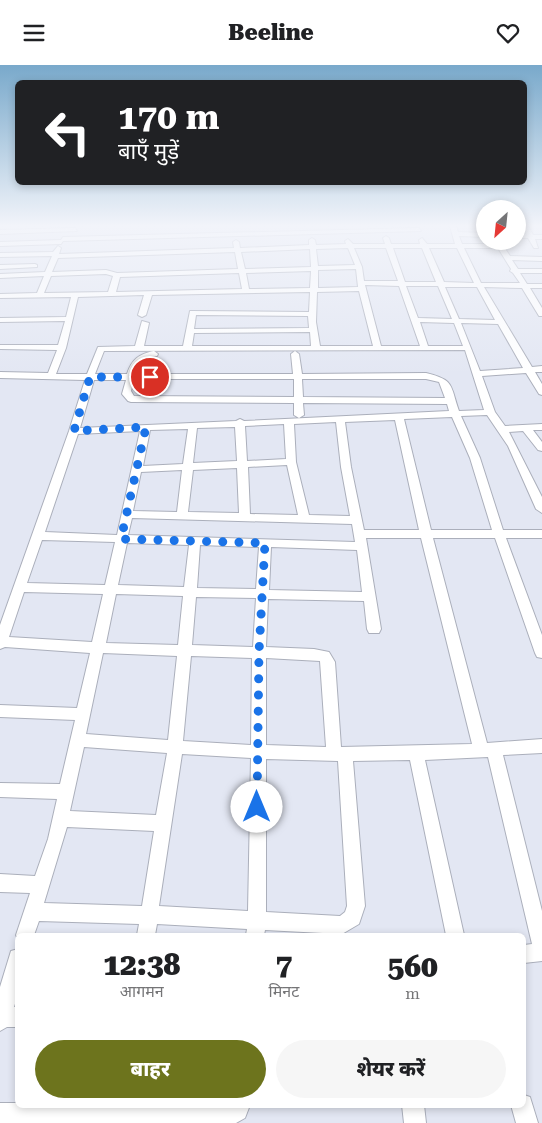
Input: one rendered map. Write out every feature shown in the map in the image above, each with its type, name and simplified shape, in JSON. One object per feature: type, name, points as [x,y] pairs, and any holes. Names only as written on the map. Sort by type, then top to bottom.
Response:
[{"type":"street","points":[[0,276],[15,275]]},
{"type":"street","points":[[40,295],[47,275]]},
{"type":"street","points":[[111,295],[117,275]]},
{"type":"street","points":[[243,275],[246,291]]},
{"type":"street","points":[[314,275],[313,330],[316,349]]},
{"type":"street","points":[[360,275],[378,349]]},
{"type":"street","points":[[399,275],[427,352]]},
{"type":"street","points":[[438,275],[468,348],[490,412],[503,429],[542,509]]},
{"type":"street","points":[[474,275],[542,392]]},
{"type":"street","points":[[516,275],[542,314]]},
{"type":"street","points":[[0,296],[148,295],[402,284],[542,286]]},
{"type":"street","points":[[51,376],[62,348],[75,295]]},
{"type":"street","points":[[139,349],[148,295]]},
{"type":"street","points":[[187,349],[192,313],[313,314]]},
{"type":"street","points":[[0,320],[70,319]]},
{"type":"street","points":[[414,320],[501,322]]},
{"type":"street","points":[[190,331],[313,330]]},
{"type":"street","points":[[0,347],[62,348]]},
{"type":"street","points":[[451,401],[136,400],[127,395],[136,360],[144,355],[427,352],[468,348]]},
{"type":"street","points":[[32,912],[150,915],[256,927],[342,925],[353,918],[356,906],[328,662],[324,656],[314,653],[98,648],[0,643],[39,536],[90,377],[101,349],[378,349],[427,352]]},
{"type":"street","points":[[295,354],[299,415]]},
{"type":"street","points":[[477,374],[542,369]]},
{"type":"street","points":[[0,375],[90,377],[435,377],[445,383],[455,414],[475,458],[499,534],[542,653]]},
{"type":"street","points":[[74,431],[490,412]]},
{"type":"street","points":[[399,416],[427,535],[542,948]]},
{"type":"street","points":[[340,419],[346,467],[361,540],[374,629]]},
{"type":"street","points":[[289,421],[291,462],[304,518]]},
{"type":"street","points":[[240,422],[246,516]]},
{"type":"street","points":[[182,515],[186,467],[193,425]]},
{"type":"street","points":[[26,933],[61,819],[146,427]]},
{"type":"street","points":[[503,429],[542,427]]},
{"type":"street","points":[[526,428],[542,447]]},
{"type":"street","points":[[136,469],[291,462]]},
{"type":"street","points":[[126,514],[357,520]]},
{"type":"street","points":[[39,536],[265,543],[361,540],[427,535],[542,534]]},
{"type":"street","points":[[146,933],[175,747],[184,650],[192,591],[195,541]]},
{"type":"street","points":[[256,927],[259,652],[265,543]]},
{"type":"street","points":[[20,587],[110,588],[370,597]]},
{"type":"street","points":[[0,711],[84,714]]},
{"type":"street","points":[[78,740],[175,747],[339,753],[487,750],[542,746]]},
{"type":"street","points":[[416,752],[455,933]]},
{"type":"street","points":[[0,790],[67,792]]},
{"type":"street","points":[[61,819],[164,823]]},
{"type":"street","points":[[0,883],[41,885]]},
{"type":"street","points":[[526,954],[542,952]]},
{"type":"street","points":[[6,1018],[5,982],[15,964]]},
{"type":"street","points":[[0,1114],[116,1109],[176,1119],[226,1117],[238,1108]]},
{"type":"street","points":[[414,1108],[416,1123]]},
{"type":"street","points":[[523,1108],[527,1123]]},
{"type":"route","points":[[150,377],[90,377],[74,431],[146,427],[121,539],[265,543],[259,652],[257,807]]}]
